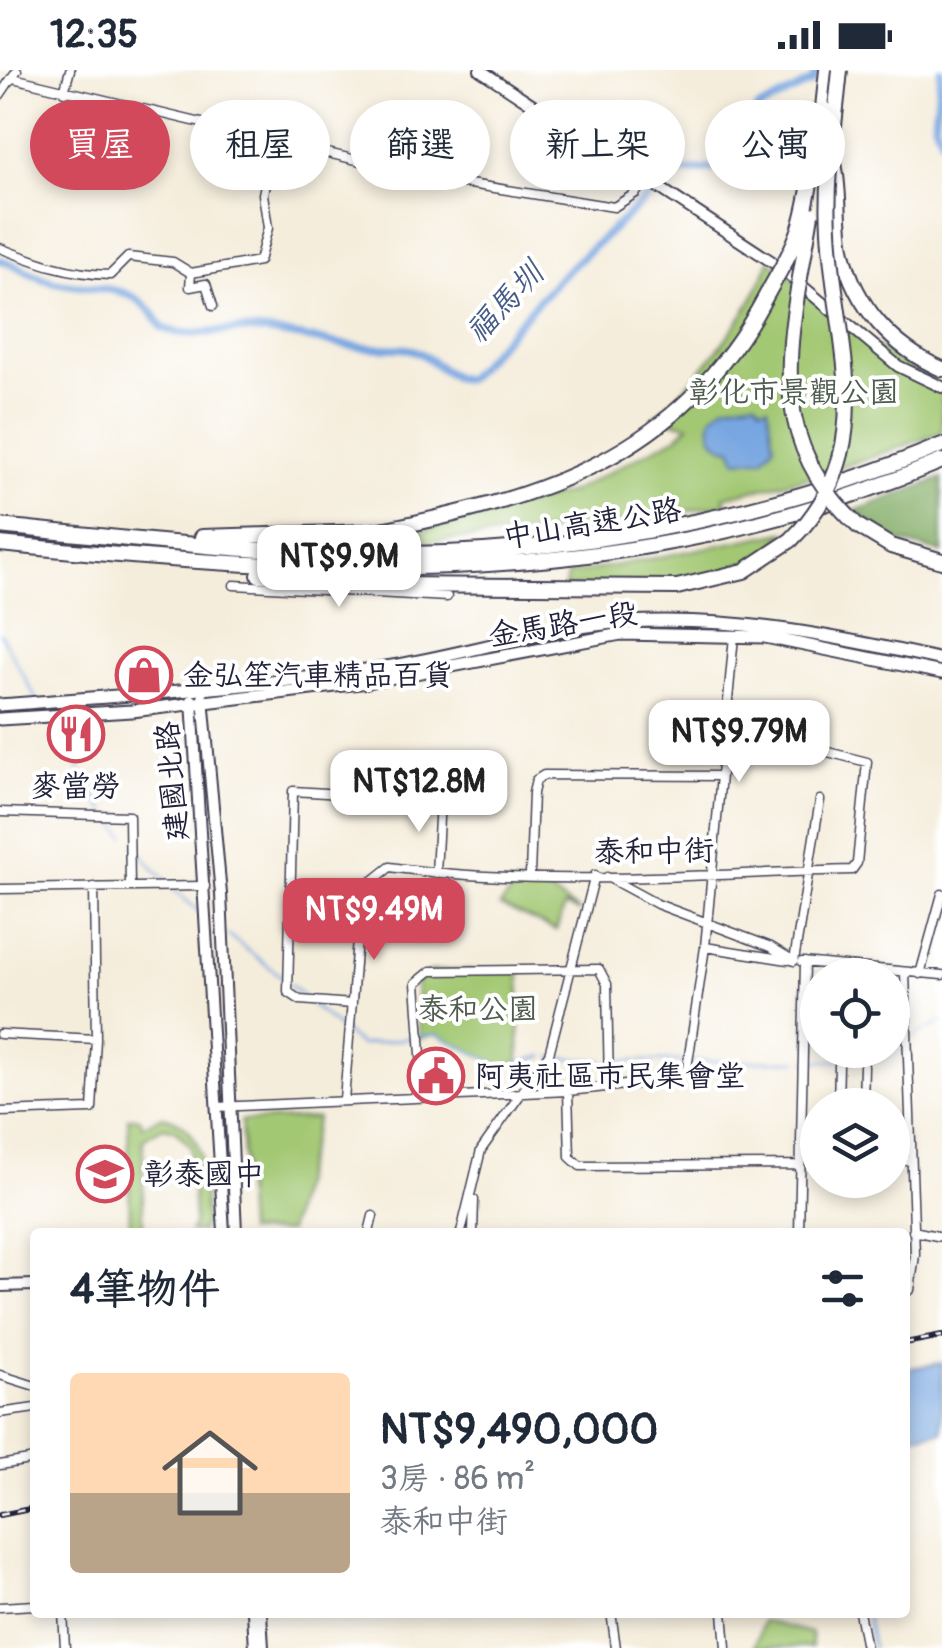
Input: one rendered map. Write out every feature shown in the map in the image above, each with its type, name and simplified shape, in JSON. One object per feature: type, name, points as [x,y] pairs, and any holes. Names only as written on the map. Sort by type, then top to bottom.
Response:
[{"type":"highway","points":[[825,100],[827,70]]},
{"type":"highway","points":[[837,100],[840,70]]},
{"type":"highway","points":[[166,542],[371,532],[472,511],[568,481],[642,441],[676,414],[732,355],[791,248],[808,190]]},
{"type":"highway","points":[[812,190],[790,340],[788,396],[792,420],[812,470],[850,518],[890,546],[942,561]]},
{"type":"highway","points":[[212,564],[316,582],[647,589],[705,584],[768,559],[800,531],[830,490],[846,439],[848,396],[829,229],[831,190]]},
{"type":"highway","points":[[839,190],[843,253],[866,308],[912,353],[942,367]]},
{"type":"highway","name":"中山高速公路","points":[[0,526],[206,546],[446,553],[590,540],[804,493],[942,446]]},
{"type":"highway","name":"中山高速公路","points":[[0,544],[212,564],[406,570],[553,560],[637,548],[765,520],[942,461]]},
{"type":"main road","name":"金馬路一段","points":[[132,704],[196,690],[448,657],[604,624],[823,633],[942,660]]},
{"type":"main road","name":"金馬路一段","points":[[132,704],[191,704],[447,669],[621,634],[734,628],[942,673]]},
{"type":"main road","points":[[0,705],[132,704]]},
{"type":"main road","points":[[0,719],[132,704]]},
{"type":"street","points":[[64,92],[70,70]]},
{"type":"street","points":[[480,70],[526,100]]},
{"type":"street","points":[[1,91],[15,74],[64,92],[190,124]]},
{"type":"street","points":[[330,153],[432,178],[614,207],[643,190]]},
{"type":"street","points":[[0,248],[52,270],[110,275],[119,270],[122,261],[136,256],[173,262],[191,273],[259,261],[268,228],[264,190]]},
{"type":"street","points":[[662,190],[820,297],[898,366],[942,387]]},
{"type":"street","points":[[191,273],[190,288],[206,284],[212,306]]},
{"type":"street","points":[[893,330],[916,352],[942,367]]},
{"type":"street","points":[[234,586],[447,598]]},
{"type":"street","points":[[216,1107],[608,1088],[664,1081],[691,1063],[734,628]]},
{"type":"street","name":"建國北路","points":[[196,690],[206,702],[221,894],[236,1228]]},
{"type":"street","name":"建國北路","points":[[196,690],[191,704],[206,886],[224,1228]]},
{"type":"street","name":"泰和中街","points":[[344,1100],[361,890],[390,867],[436,873],[599,875],[852,870],[857,863],[866,762],[726,726]]},
{"type":"street","points":[[530,874],[533,792],[536,780],[544,775],[721,776]]},
{"type":"street","points":[[352,1004],[304,1001],[288,988],[294,791],[440,800],[436,873]]},
{"type":"street","points":[[794,962],[820,800]]},
{"type":"street","points":[[0,812],[105,812],[129,816],[130,886]]},
{"type":"street","points":[[463,1228],[481,1150],[546,1058],[599,875],[706,926],[771,947],[794,962]]},
{"type":"street","points":[[0,889],[206,886]]},
{"type":"street","points":[[0,1112],[92,1109],[96,1039],[94,887]]},
{"type":"street","points":[[920,974],[942,894]]},
{"type":"street","points":[[705,947],[800,962]]},
{"type":"street","points":[[424,1097],[416,983],[432,970],[599,969],[605,974],[608,1088]]},
{"type":"street","points":[[910,974],[942,975]]},
{"type":"street","points":[[0,1034],[96,1039]]},
{"type":"street","points":[[568,1091],[570,1156],[580,1166],[800,1165]]},
{"type":"street","points":[[473,1228],[474,1186]]},
{"type":"street","points":[[800,1198],[800,1228]]},
{"type":"street","points":[[909,1198],[909,1228]]},
{"type":"street","points":[[370,1228],[374,1216]]},
{"type":"street","points":[[910,1233],[942,1237]]},
{"type":"street","points":[[0,1286],[30,1285]]},
{"type":"street","points":[[0,1376],[30,1385]]},
{"type":"street","points":[[0,1413],[30,1409]]},
{"type":"street","points":[[0,1464],[30,1461]]},
{"type":"street","points":[[0,1607],[30,1604]]},
{"type":"street","points":[[63,1618],[65,1648]]},
{"type":"street","points":[[255,1648],[257,1618]]},
{"type":"street","points":[[258,1618],[263,1648]]},
{"type":"street","points":[[612,1618],[616,1648]]},
{"type":"street","points":[[724,1618],[726,1648]]},
{"type":"street","points":[[860,1618],[866,1648]]},
{"type":"green space","name":"彰化市景觀公園","points":[[770,260],[860,336],[942,389],[942,433],[818,475],[724,497],[727,504],[595,528],[411,543],[411,533],[571,492],[678,436],[689,425],[654,417],[721,345],[751,301]]},
{"type":"green space","points":[[942,478],[942,553],[893,540],[854,511]]},
{"type":"green space","points":[[785,532],[767,552],[743,567],[715,577],[653,585],[565,587],[567,575]]},
{"type":"green space","points":[[518,884],[538,884],[580,912],[565,906],[556,930],[500,906]]},
{"type":"green space","name":"泰和公園","points":[[520,970],[519,1062],[504,1067],[436,1034],[420,1038],[416,983],[431,971]]},
{"type":"green space","points":[[162,1116],[178,1121],[189,1131],[201,1157],[202,1228],[192,1228],[190,1146],[175,1130],[163,1127],[143,1139],[143,1228],[130,1228],[128,1118],[140,1118],[142,1126]]},
{"type":"green space","points":[[317,1118],[289,1228],[247,1228],[241,1121]]},
{"type":"green space","points":[[763,1621],[811,1633],[812,1647],[755,1647]]},
{"type":"water","points":[[756,400],[761,407],[768,406],[774,445],[763,459],[737,460],[732,448],[714,438],[712,417],[725,405]]},
{"type":"water","points":[[942,1363],[942,1432],[910,1436],[910,1368]]},
{"type":"waterway","name":"福馬圳","points":[[0,260],[61,284],[125,293],[151,311],[162,328],[173,331],[260,331],[361,347],[408,349],[424,355],[452,376],[467,379],[561,276],[668,179],[683,172],[719,168],[758,109],[813,81],[817,70]]},
{"type":"waterway","points":[[941,70],[935,123],[942,139]]},
{"type":"waterway","points":[[0,633],[36,698]]},
{"type":"waterway","points":[[51,722],[106,813]]},
{"type":"waterway","points":[[111,819],[125,836]]},
{"type":"waterway","points":[[134,846],[168,884]]},
{"type":"waterway","points":[[174,890],[202,914]]},
{"type":"waterway","points":[[228,935],[285,979]]},
{"type":"waterway","points":[[290,985],[303,996]]},
{"type":"waterway","points":[[312,1005],[360,1045],[436,1034],[504,1067],[544,1056]]},
{"type":"waterway","points":[[912,1037],[942,1022]]},
{"type":"waterway","points":[[552,1057],[603,1061]]},
{"type":"waterway","points":[[611,1061],[683,1061]]},
{"type":"waterway","points":[[691,1061],[798,1061]]},
{"type":"waterway","points":[[867,1618],[873,1648]]},
{"type":"railway","points":[[910,1342],[942,1336]]},
{"type":"railway","points":[[0,1515],[30,1509]]},
{"type":"place","name":"金弘笙汽車精品百貨","points":[[144,675]]},
{"type":"place","name":"麥當勞","points":[[76,734]]},
{"type":"place","name":"阿夷社區市民集會堂","points":[[436,1076]]},
{"type":"place","name":"彰泰國中","points":[[105,1174]]}]
